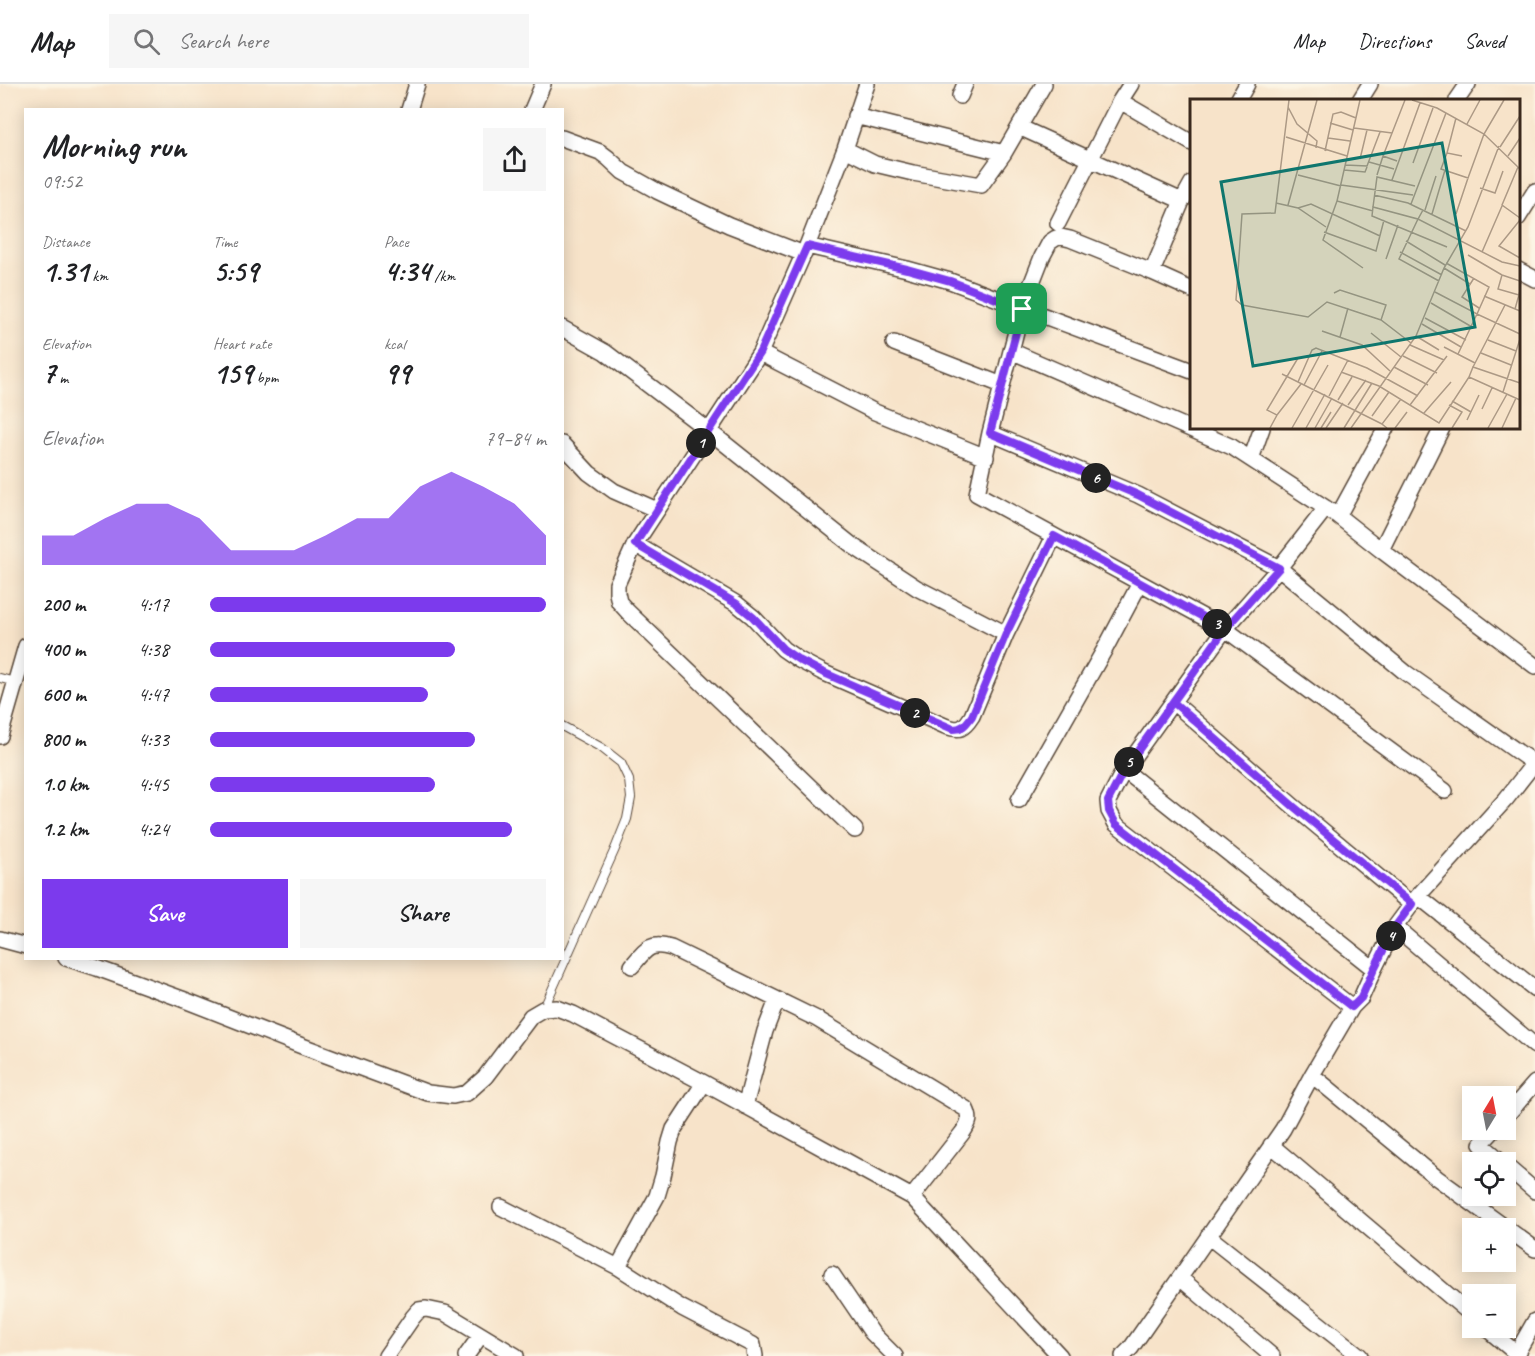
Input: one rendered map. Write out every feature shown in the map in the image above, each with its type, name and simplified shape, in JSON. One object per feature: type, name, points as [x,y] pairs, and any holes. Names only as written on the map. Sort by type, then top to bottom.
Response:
[{"type":"street","points":[[410,108],[417,84]]},
{"type":"street","points":[[533,108],[543,84]]},
{"type":"street","points":[[855,830],[628,612],[619,602],[617,584],[635,544],[760,352],[805,250],[845,149],[867,84]]},
{"type":"street","points":[[845,149],[875,164],[981,185],[1004,153],[1044,84]]},
{"type":"street","points":[[1058,223],[1120,100],[1131,84]]},
{"type":"street","points":[[1239,99],[1247,84]]},
{"type":"street","points":[[1361,99],[1370,84]]},
{"type":"street","points":[[1458,99],[1468,84]]},
{"type":"street","points":[[1120,100],[1190,142]]},
{"type":"street","points":[[855,116],[1004,153]]},
{"type":"street","points":[[1019,127],[1182,201]]},
{"type":"street","points":[[564,139],[600,152],[623,172],[729,225],[805,250],[907,269],[950,281],[1190,370]]},
{"type":"street","points":[[1152,272],[1190,185]]},
{"type":"street","points":[[1520,215],[1535,191]]},
{"type":"street","points":[[1190,290],[1070,239],[1061,237],[1050,242],[1022,309],[977,494],[1225,629],[1445,791]]},
{"type":"street","points":[[564,329],[605,352],[709,431],[853,546],[917,588],[1006,634]]},
{"type":"street","points":[[894,343],[1002,385]]},
{"type":"street","points":[[1011,351],[1190,429]]},
{"type":"street","points":[[760,352],[875,412],[986,456]]},
{"type":"street","points":[[1191,429],[1232,447],[1332,512],[1535,666]]},
{"type":"street","points":[[1251,459],[1262,429]]},
{"type":"street","points":[[1352,1007],[1116,824],[1109,811],[1108,801],[1124,770],[1225,629],[1332,512],[1385,429]]},
{"type":"street","points":[[1381,550],[1442,429]]},
{"type":"street","points":[[990,433],[1138,495],[1279,568],[1406,673],[1534,763],[1506,799],[1415,900],[1395,927],[1361,998],[1352,1007],[1283,1128],[1208,1236],[1132,1353]]},
{"type":"street","points":[[564,446],[589,473],[614,491],[657,510]]},
{"type":"street","points":[[635,544],[737,604],[753,617],[783,649],[799,660],[953,729],[960,729],[972,716],[1006,634],[1054,536]]},
{"type":"street","points":[[1019,800],[1140,583]]},
{"type":"street","points":[[0,736],[8,680],[24,650]]},
{"type":"street","points":[[1173,702],[1293,806],[1535,989]]},
{"type":"street","points":[[1124,770],[1374,969]]},
{"type":"street","points":[[1395,927],[1535,1046]]},
{"type":"street","points":[[0,939],[24,945]]},
{"type":"street","points":[[632,966],[647,948],[655,945],[671,948],[817,1019],[966,1109],[969,1123],[912,1197]]},
{"type":"street","points":[[80,960],[100,963],[428,1093],[453,1096],[467,1093],[484,1077],[531,1016],[543,1009],[557,1008],[573,1014],[912,1197],[1060,1356]]},
{"type":"street","points":[[745,1106],[765,1031],[777,1000]]},
{"type":"street","points":[[1312,1075],[1437,1178],[1535,1249]]},
{"type":"street","points":[[618,1267],[657,1196],[674,1129],[704,1083]]},
{"type":"street","points":[[1516,1105],[1535,1083]]},
{"type":"street","points":[[1485,1140],[1481,1144],[1490,1152]]},
{"type":"street","points":[[1271,1145],[1462,1307]]},
{"type":"street","points":[[1516,1175],[1535,1191]]},
{"type":"street","points":[[501,1207],[618,1267],[682,1308],[753,1345],[755,1356]]},
{"type":"street","points":[[1208,1236],[1360,1356]]},
{"type":"street","points":[[832,1274],[873,1333],[895,1356]]},
{"type":"street","points":[[1180,1278],[1272,1356]]},
{"type":"street","points":[[386,1356],[413,1317],[419,1310],[426,1309],[445,1313],[516,1356]]},
{"type":"street","points":[[1498,1338],[1516,1354],[1535,1321]]},
{"type":"street","points":[[465,1356],[482,1335]]},
{"type":"lane","points":[[543,1009],[615,849],[627,819],[631,798],[629,780],[621,763],[602,748],[564,727]]},
{"type":"route","points":[[1022,309],[950,281],[807,246],[760,352],[635,544],[737,604],[753,617],[783,649],[799,660],[953,729],[965,726],[972,716],[1006,634],[1054,536],[1225,629],[1173,702],[1293,806],[1412,904],[1395,927],[1361,998],[1352,1007],[1116,824],[1109,811],[1108,801],[1124,770],[1225,629],[1279,568],[1138,495],[990,433],[1022,309]]}]
